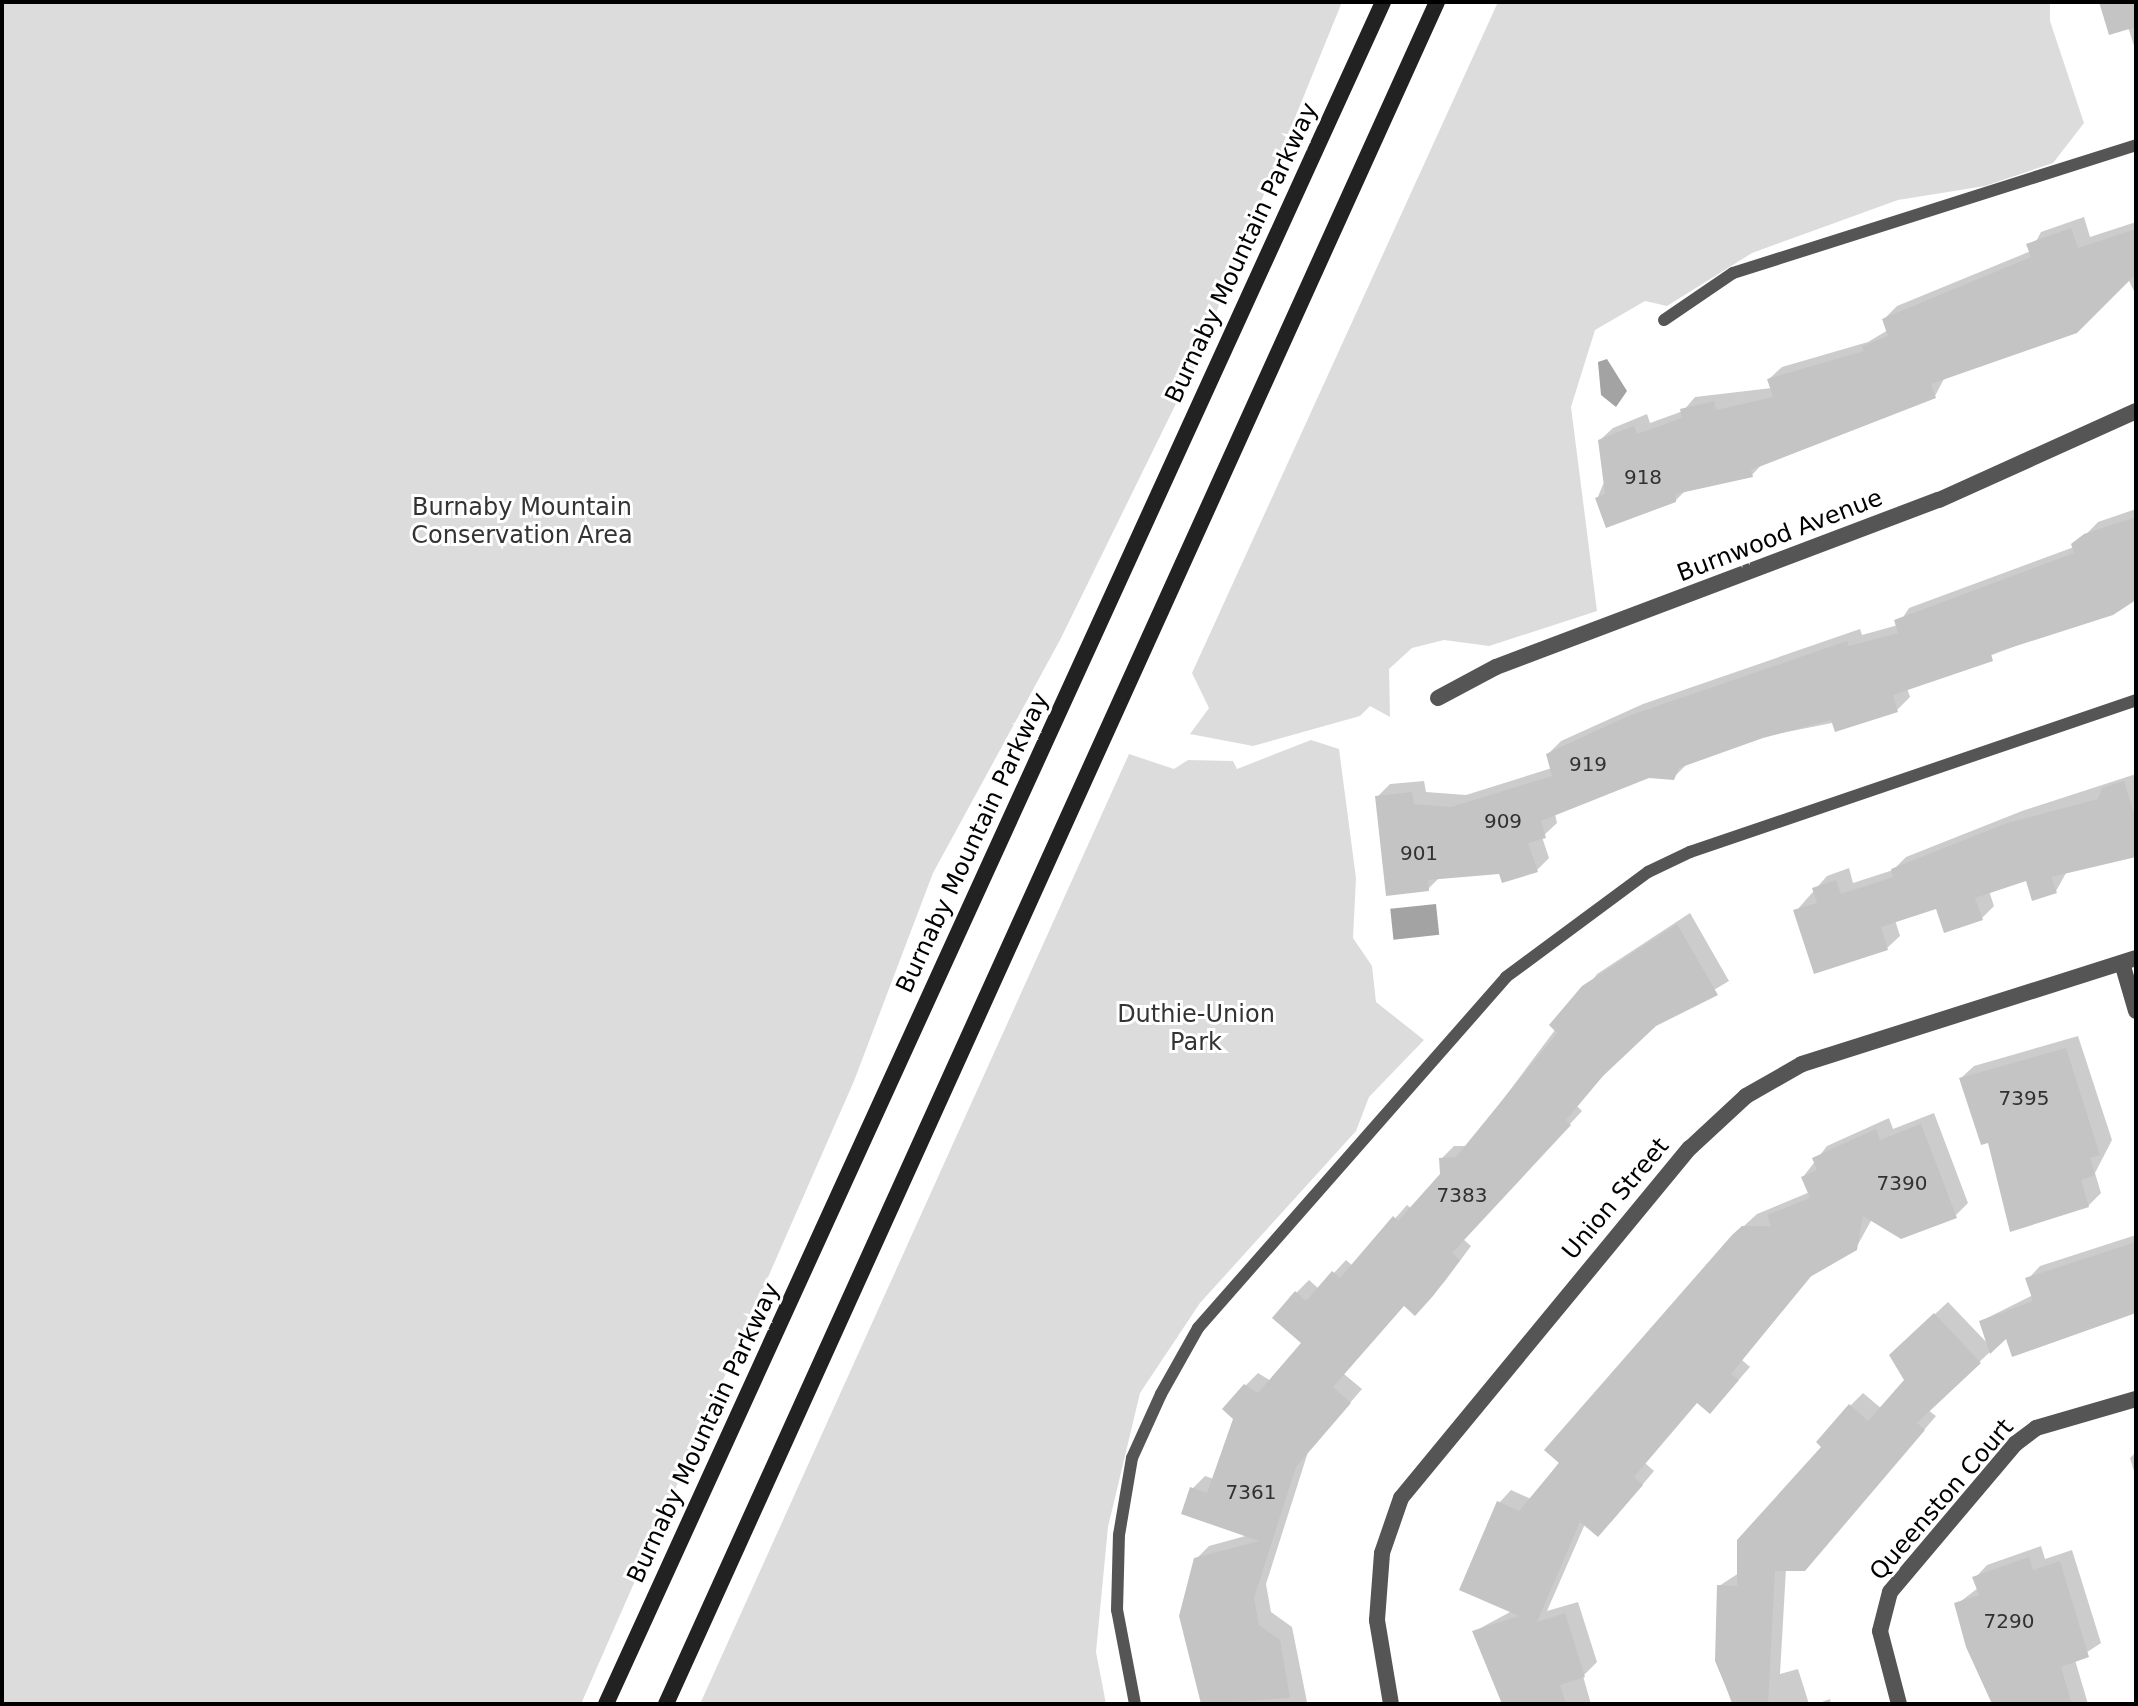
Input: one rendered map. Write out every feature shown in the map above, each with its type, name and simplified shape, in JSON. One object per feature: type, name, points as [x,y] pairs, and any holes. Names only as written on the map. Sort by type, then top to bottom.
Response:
[{"type":"main road","name":"Burnaby Mountain Parkway","points":[[606,1704],[1383,2]]},
{"type":"main road","points":[[666,1704],[1437,2]]},
{"type":"street","name":"Burnwood Avenue","points":[[1438,698],[1496,667],[1939,500],[2136,411]]},
{"type":"street","points":[[2129,960],[2136,1011]]},
{"type":"street","name":"Union Street","points":[[1391,1704],[1377,1620],[1382,1553],[1401,1498],[1690,1148],[1746,1096],[1802,1064],[2129,960]]},
{"type":"street","name":"Queenston Court","points":[[1899,1704],[1880,1631],[1890,1592],[2015,1444],[2036,1428],[2136,1399]]},
{"type":"lane","points":[[1664,320],[1733,273],[2136,145]]},
{"type":"lane","points":[[1135,1704],[1117,1610],[1119,1535],[1132,1458],[1161,1394],[1198,1328],[1506,977],[1648,872],[1690,852],[2136,700]]},
{"type":"green space","name":"Burnaby Mountain Conservation Area","points":[[2,2],[1342,2],[1193,369],[1060,640],[933,873],[854,1081],[581,1704],[2,1704]]},
{"type":"green space","points":[[1498,2],[2050,2],[2050,21],[2084,123],[2053,163],[1985,186],[1898,200],[1752,253],[1667,306],[1645,301],[1595,330],[1571,407],[1597,611],[1489,646],[1444,640],[1412,648],[1389,669],[1390,717],[1370,706],[1360,716],[1253,746],[1190,734],[1209,708],[1192,673]]},
{"type":"green space","name":"Duthie-Union Park","points":[[1311,740],[1339,749],[1356,878],[1353,938],[1372,966],[1376,1002],[1424,1040],[1369,1097],[1356,1131],[1200,1303],[1140,1393],[1108,1527],[1096,1652],[1106,1704],[700,1704],[1129,754],[1174,769],[1188,760],[1233,761],[1237,769]]},
{"type":"shaded area","points":[[1607,359],[1627,391],[1616,407],[1601,395],[1598,362]]},
{"type":"shaded area","points":[[1436,904],[1439,935],[1393,940],[1390,909]]},
{"type":"building","points":[[2099,2],[2136,2],[2136,27],[2109,35]]},
{"type":"building","points":[[2071,228],[2078,248],[2136,229],[2136,274],[2077,333],[1931,384],[1936,398],[1751,470],[1753,477],[1676,494],[1676,502],[1606,528],[1595,498],[1605,494],[1598,440],[1634,426],[1637,434],[1682,418],[1680,409],[1714,401],[1716,410],[1773,397],[1767,379],[1864,351],[1862,346],[1888,336],[1882,319],[2031,257],[2026,244]]},
{"type":"building","points":[[2136,517],[2136,600],[2113,615],[1991,654],[1993,661],[1893,695],[1898,712],[1835,732],[1831,720],[1763,738],[1679,768],[1674,780],[1649,778],[1541,821],[1546,838],[1528,843],[1538,872],[1502,883],[1499,874],[1428,880],[1429,891],[1386,896],[1375,796],[1412,792],[1414,804],[1451,807],[1552,776],[1546,754],[1628,716],[1847,641],[1849,646],[1898,633],[1894,620],[2074,553],[2071,544],[2084,534]]},
{"type":"building","points":[[2124,781],[2136,820],[2136,857],[2051,877],[2057,893],[2032,901],[2026,881],[1975,898],[1983,920],[1944,933],[1936,909],[1881,927],[1888,950],[1814,974],[1793,910],[1817,903],[1812,888],[1836,880],[1841,894],[1893,877],[1891,869],[2007,823],[2098,799],[2102,788]]},
{"type":"building","points":[[1677,924],[1718,995],[1656,1026],[1603,1076],[1566,1120],[1571,1125],[1452,1253],[1460,1260],[1433,1296],[1415,1316],[1404,1306],[1333,1387],[1351,1403],[1296,1467],[1254,1598],[1259,1625],[1280,1640],[1290,1698],[1201,1704],[1179,1616],[1194,1558],[1259,1541],[1181,1514],[1190,1487],[1207,1493],[1233,1419],[1222,1409],[1244,1384],[1258,1393],[1301,1343],[1272,1318],[1295,1291],[1306,1301],[1332,1271],[1340,1278],[1393,1216],[1398,1221],[1440,1174],[1439,1158],[1456,1157],[1557,1033],[1549,1025],[1582,986]]},
{"type":"building","points":[[2066,1048],[2100,1155],[2090,1158],[2095,1175],[2081,1180],[2089,1207],[2010,1232],[1988,1143],[1981,1145],[1959,1078]]},
{"type":"building","points":[[1921,1124],[1957,1218],[1901,1239],[1863,1216],[1857,1250],[1810,1277],[1731,1374],[1739,1380],[1710,1414],[1697,1403],[1634,1477],[1643,1485],[1598,1537],[1580,1522],[1537,1622],[1565,1613],[1585,1677],[1560,1685],[1566,1704],[1502,1704],[1472,1631],[1519,1616],[1459,1590],[1497,1501],[1519,1511],[1559,1463],[1544,1450],[1732,1235],[1742,1226],[1771,1226],[1767,1215],[1810,1198],[1801,1177],[1817,1170],[1812,1158],[1876,1129],[1880,1140]]},
{"type":"building","points":[[2136,1242],[2136,1313],[2012,1357],[2006,1339],[1990,1354],[1979,1321],[2033,1301],[2025,1278]]},
{"type":"building","points":[[1934,1313],[1981,1363],[1917,1423],[1925,1430],[1805,1571],[1775,1571],[1768,1704],[1733,1704],[1715,1661],[1717,1585],[1737,1586],[1737,1540],[1821,1447],[1816,1442],[1849,1404],[1868,1421],[1904,1380],[1889,1355]]},
{"type":"building","points":[[2029,1557],[2033,1570],[2060,1561],[2089,1657],[2061,1667],[2072,1704],[1992,1704],[1966,1647],[1954,1603],[1979,1595],[1972,1577]]}]
